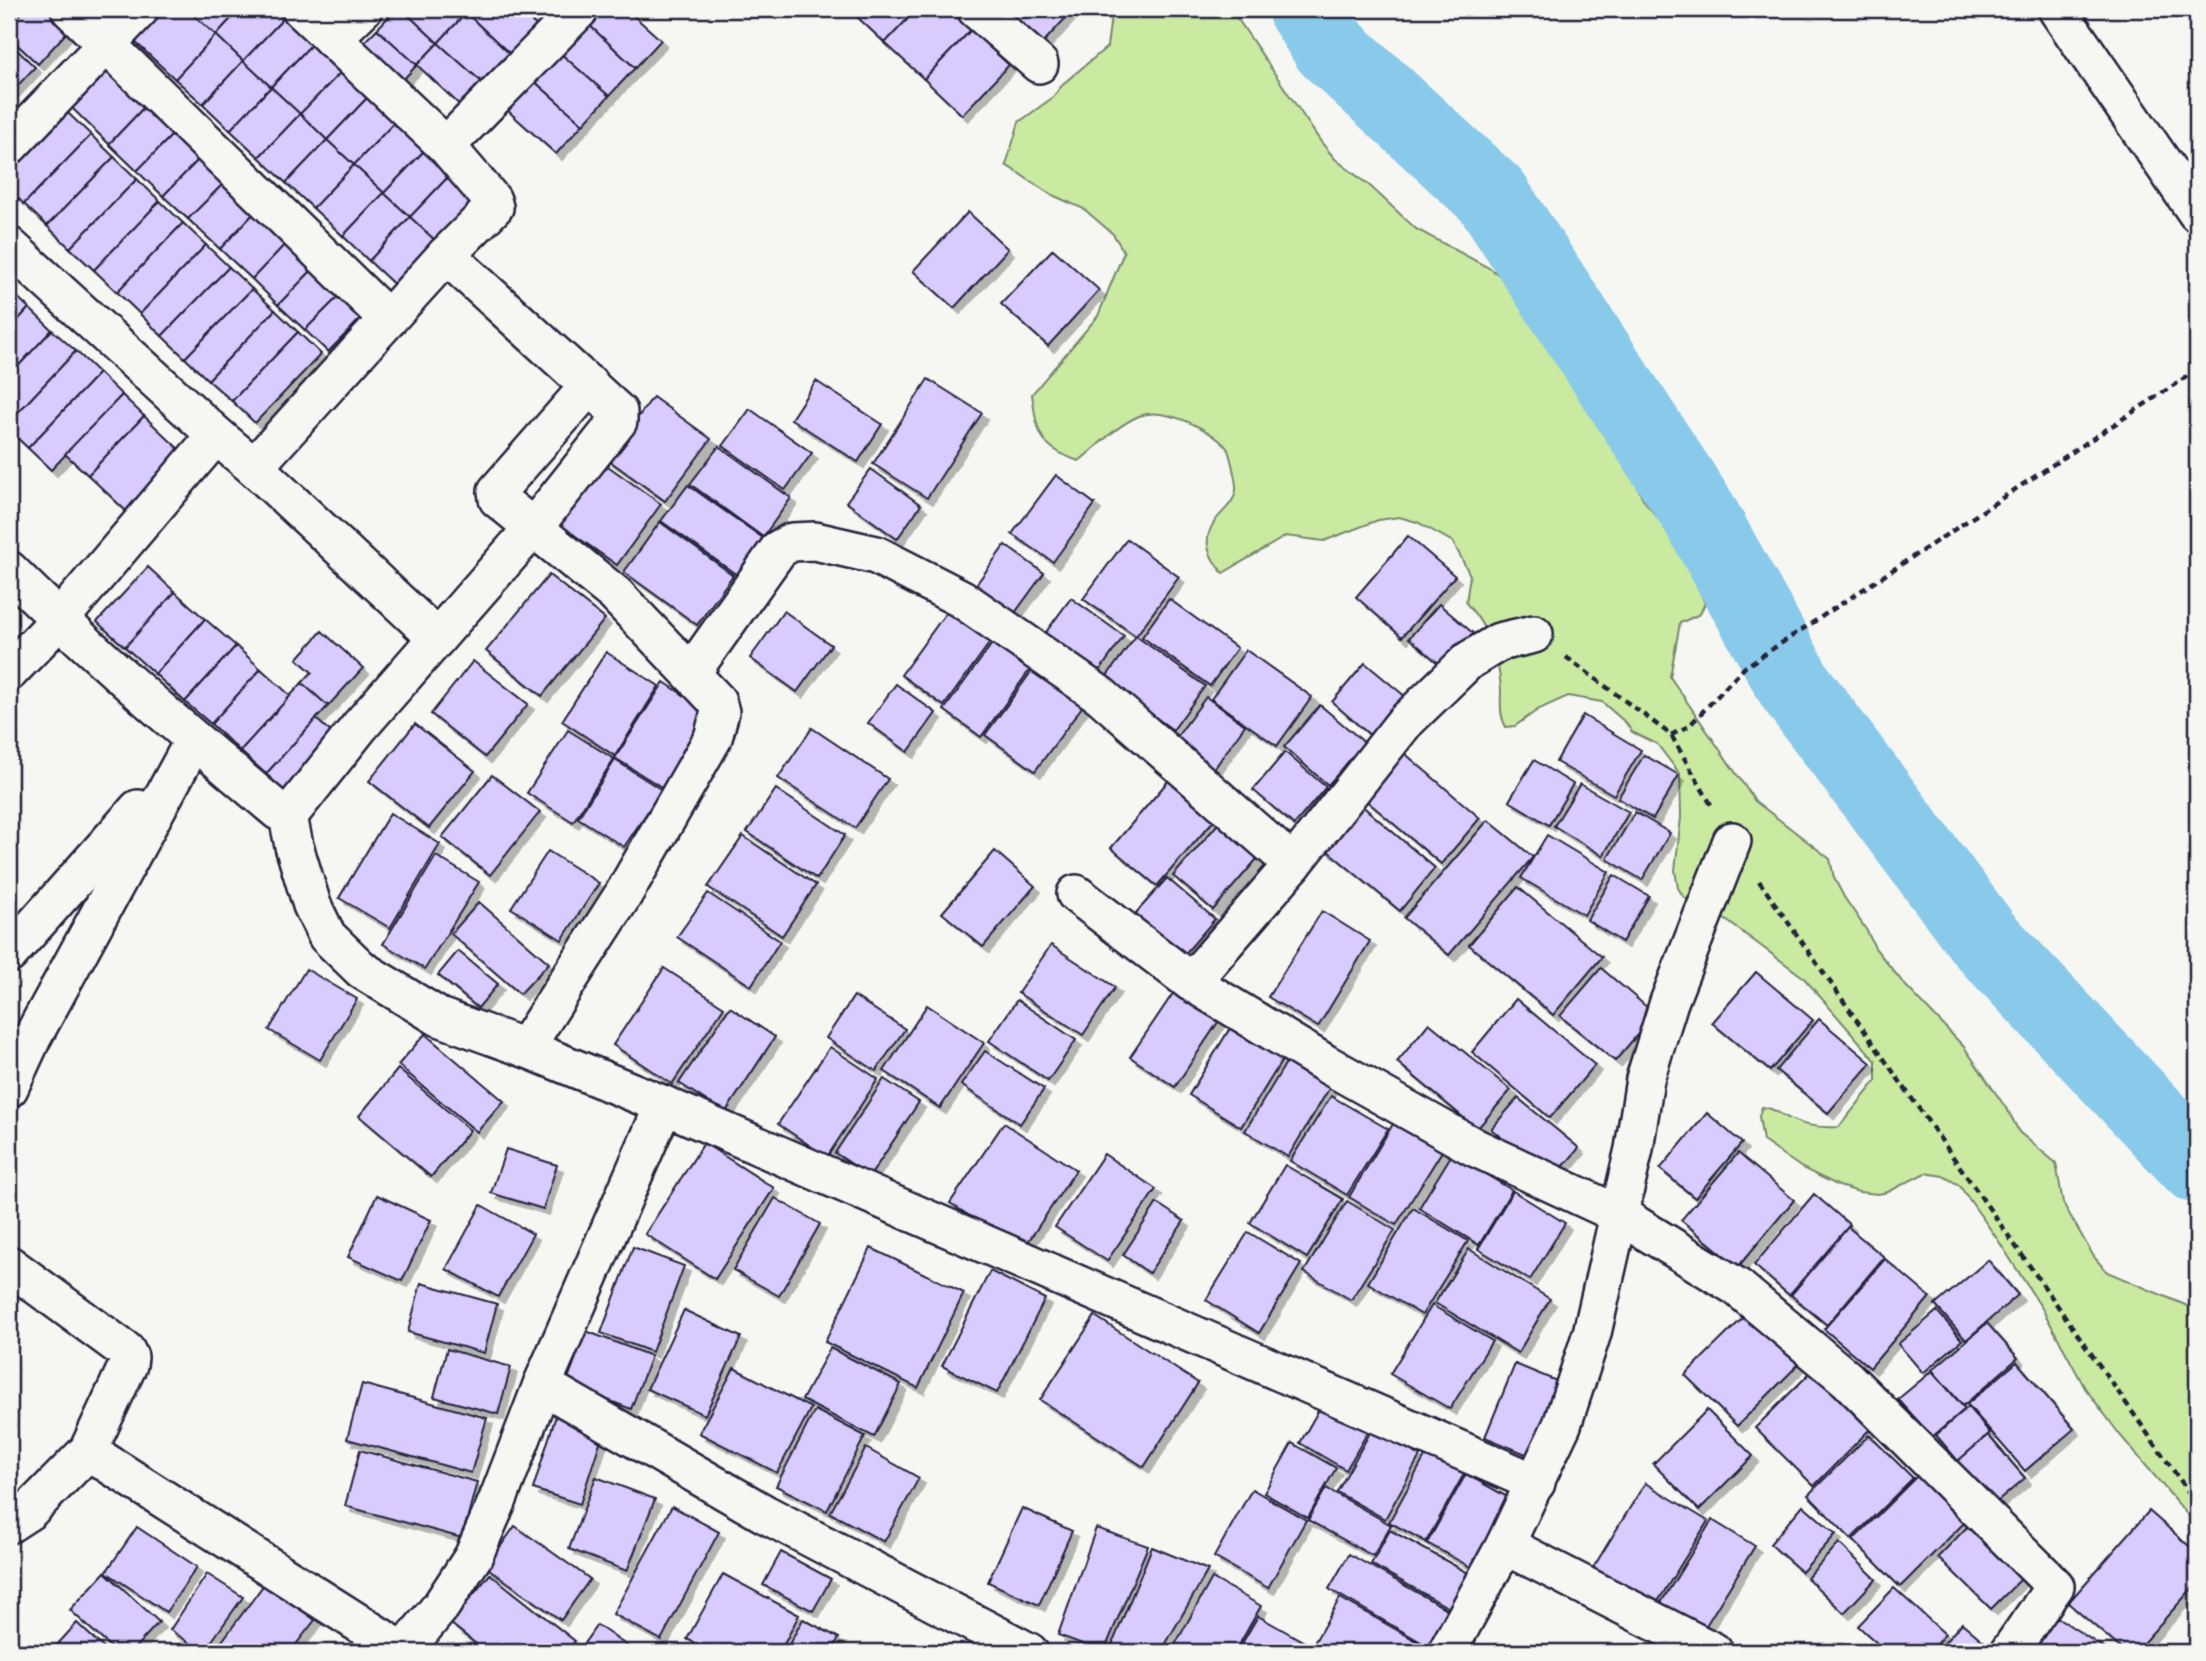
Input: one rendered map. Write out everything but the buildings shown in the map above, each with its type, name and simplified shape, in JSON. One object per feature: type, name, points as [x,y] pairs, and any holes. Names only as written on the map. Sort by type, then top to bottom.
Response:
[{"type":"street","points":[[70,9],[388,319]]},
{"type":"street","points":[[9,146],[140,9]]},
{"type":"street","points":[[254,467],[494,207],[492,200],[446,146],[302,9]]},
{"type":"street","points":[[332,39],[363,9]]},
{"type":"street","points":[[446,146],[580,9]]},
{"type":"street","points":[[976,9],[1039,64]]},
{"type":"street","points":[[2057,9],[2197,213]]},
{"type":"street","points":[[9,246],[254,467],[437,638]]},
{"type":"street","points":[[9,570],[187,751],[278,811],[294,808],[360,726],[533,528],[618,421],[618,412],[590,385],[446,256]]},
{"type":"street","points":[[525,1048],[623,895],[713,738],[720,712],[717,701],[615,594],[498,499],[497,491],[590,385]]},
{"type":"street","points":[[9,673],[59,620],[216,435]]},
{"type":"street","points":[[691,673],[779,549],[792,542],[815,541],[876,555],[962,598],[1100,695],[1293,864]]},
{"type":"street","points":[[1191,982],[1293,864],[1404,723],[1468,661],[1499,642],[1534,634]]},
{"type":"street","points":[[9,954],[187,751]]},
{"type":"street","points":[[9,1088],[20,1029],[187,751]]},
{"type":"street","points":[[287,811],[294,846],[312,905],[327,936],[362,970],[439,1017],[525,1048],[664,1105],[1536,1483]]},
{"type":"street","points":[[1447,1652],[1505,1545],[1562,1425],[1592,1333],[1634,1149],[1649,1066],[1688,950],[1732,841]]},
{"type":"street","points":[[1076,894],[1191,982],[1328,1065],[1474,1147],[1618,1214],[1737,1287],[1847,1379],[2054,1586],[2009,1652]]},
{"type":"street","points":[[88,1451],[403,1652],[441,1605],[473,1557],[542,1385],[664,1105]]},
{"type":"street","points":[[9,1265],[128,1354],[128,1365],[88,1451],[29,1511],[9,1524]]},
{"type":"street","points":[[542,1385],[765,1514],[1028,1652]]},
{"type":"street","points":[[1505,1545],[1714,1652]]},
{"type":"path","points":[[1671,735],[1689,726],[1745,667],[2197,370]]},
{"type":"path","points":[[1534,634],[1671,735],[1732,841],[2197,1504]]},
{"type":"green space","points":[[1112,9],[1231,9],[1335,159],[1370,186],[1416,229],[1491,269],[1536,303],[1582,395],[1635,481],[1643,499],[1681,548],[1705,603],[1700,614],[1680,623],[1670,677],[1755,801],[1830,859],[1834,878],[1875,948],[1904,984],[1964,1047],[2010,1114],[2019,1132],[2056,1163],[2063,1203],[2094,1257],[2107,1272],[2197,1310],[2197,1526],[2120,1435],[2085,1388],[2043,1310],[1959,1185],[1943,1176],[1925,1173],[1888,1192],[1859,1192],[1839,1186],[1802,1168],[1763,1141],[1759,1116],[1762,1107],[1806,1125],[1839,1127],[1876,1081],[1876,1061],[1803,977],[1730,923],[1683,896],[1678,888],[1675,870],[1681,817],[1680,774],[1657,744],[1632,732],[1626,723],[1602,702],[1568,696],[1539,709],[1515,726],[1506,727],[1501,713],[1500,677],[1495,654],[1486,632],[1466,603],[1470,575],[1453,542],[1417,522],[1399,517],[1378,520],[1324,541],[1286,536],[1223,573],[1211,555],[1208,535],[1215,521],[1233,499],[1236,487],[1227,448],[1220,441],[1186,421],[1161,414],[1139,416],[1123,425],[1079,461],[1055,450],[1042,437],[1032,394],[1098,316],[1124,252],[1113,234],[1084,209],[1050,194],[1006,165],[1019,122],[1052,98],[1064,83],[1107,47]]},
{"type":"waterway","points":[[1306,9],[1330,47],[1492,196],[1699,513],[1796,688],[1984,939],[2197,1165]]}]
